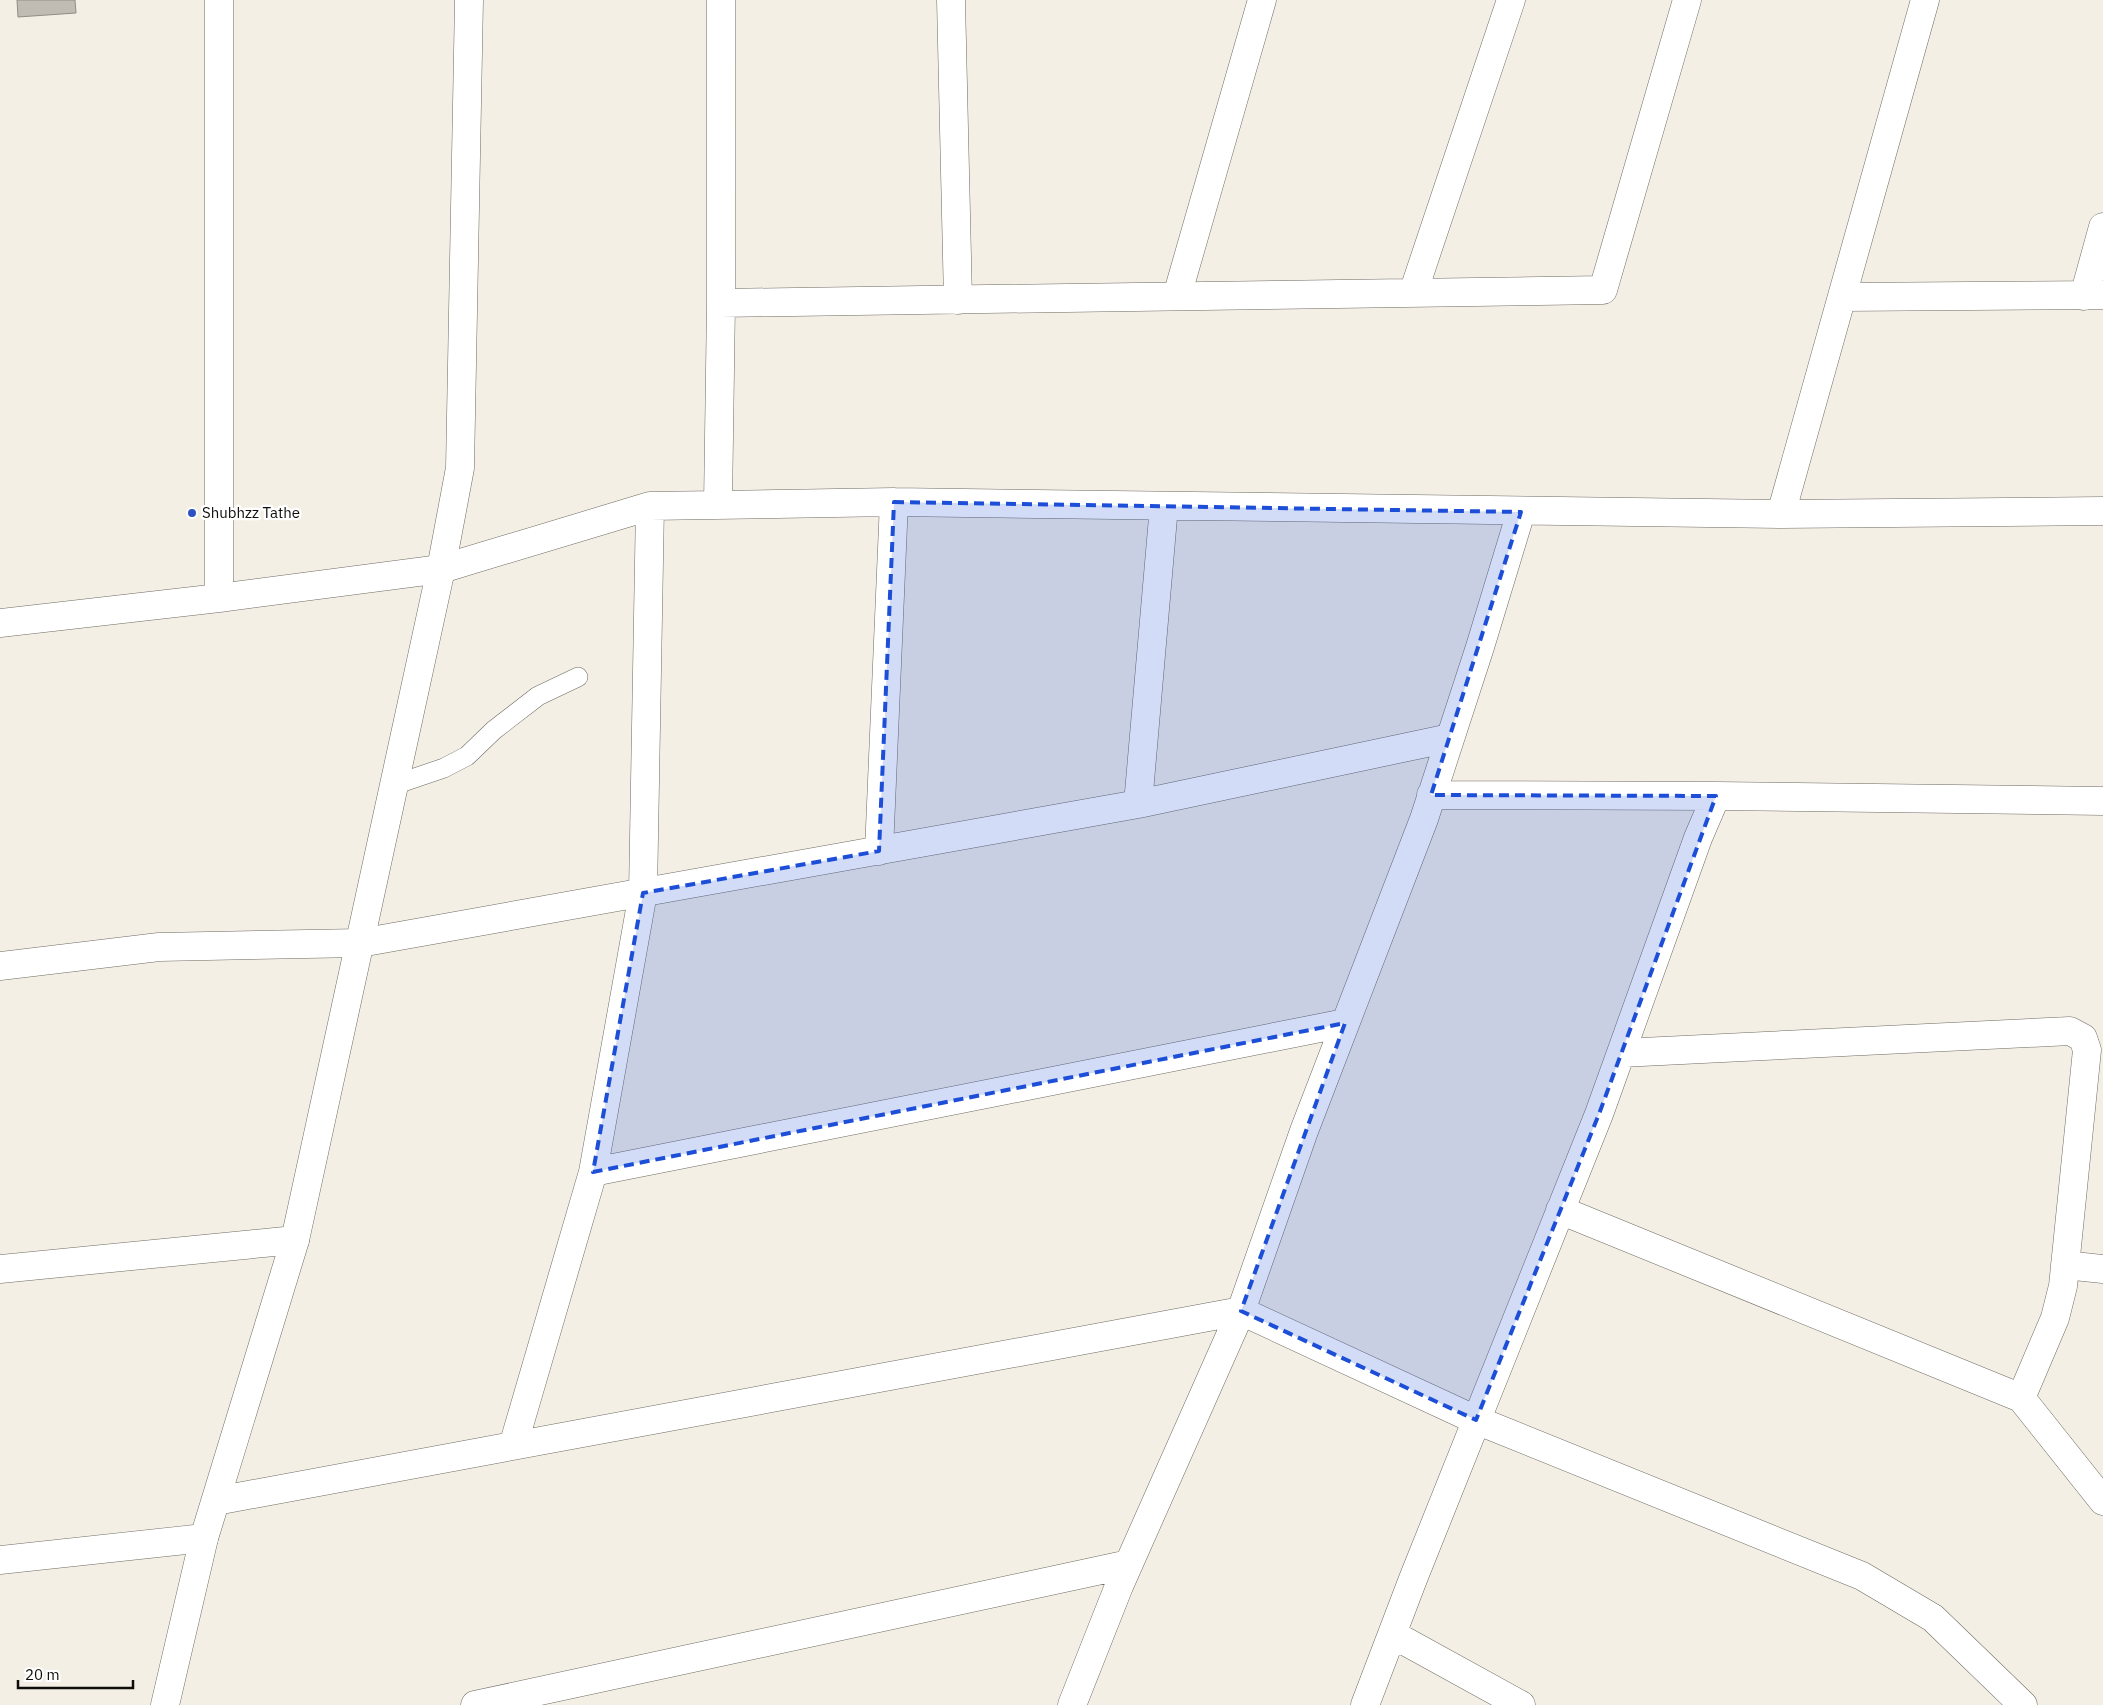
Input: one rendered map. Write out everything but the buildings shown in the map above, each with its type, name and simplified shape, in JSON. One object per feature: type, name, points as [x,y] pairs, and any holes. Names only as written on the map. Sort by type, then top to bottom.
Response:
[{"type":"street","points":[[218,598],[219,0]]},
{"type":"street","points":[[165,1705],[204,1538],[295,1240],[441,569],[460,468],[469,0]]},
{"type":"street","points":[[718,504],[721,304],[720,0]]},
{"type":"street","points":[[951,0],[958,300]]},
{"type":"street","points":[[1177,296],[1262,0]]},
{"type":"street","points":[[1413,293],[1511,0]]},
{"type":"street","points":[[721,304],[1603,290],[1687,0]]},
{"type":"street","points":[[1781,514],[1925,0]]},
{"type":"street","points":[[1842,297],[2094,295],[2103,227]]},
{"type":"street","points":[[0,624],[441,569],[650,506],[894,502],[1522,512],[1781,514],[2103,511]]},
{"type":"street","points":[[879,851],[894,502]]},
{"type":"street","points":[[513,1446],[593,1172],[643,893],[650,506]]},
{"type":"street","points":[[1138,804],[1164,506]]},
{"type":"street","points":[[1072,1705],[1129,1564],[1241,1311],[1345,1023],[1431,795],[1522,512]]},
{"type":"street","points":[[0,966],[159,947],[360,943],[1138,804],[1450,738]]},
{"type":"street","points":[[1431,795],[1716,796],[2103,801]]},
{"type":"street","points":[[1365,1705],[1621,1053],[1698,838],[1716,796]]},
{"type":"street","points":[[593,1172],[1345,1023]]},
{"type":"street","points":[[1621,1053],[2070,1030],[2083,1038],[2087,1050],[2063,1286],[2055,1318],[2021,1398]]},
{"type":"street","points":[[1560,1210],[2021,1398],[2103,1501]]},
{"type":"street","points":[[0,1269],[295,1240]]},
{"type":"street","points":[[2066,1265],[2103,1269]]},
{"type":"street","points":[[216,1501],[1241,1311],[1476,1420],[1862,1576],[1933,1618],[2023,1705]]},
{"type":"street","points":[[0,1560],[204,1538]]},
{"type":"street","points":[[475,1705],[1129,1564]]},
{"type":"street","points":[[1392,1634],[1521,1705]]},
{"type":"lane","points":[[394,785],[444,768],[468,756],[494,730],[538,696],[578,677]]},
{"type":"highlighted area","points":[[894,502],[1521,512],[1431,795],[1716,796],[1599,1114],[1476,1420],[1241,1311],[1345,1023],[593,1172],[643,893],[879,851]]},
{"type":"place","name":"Shubhzz Tathe","points":[[192,513]]}]
